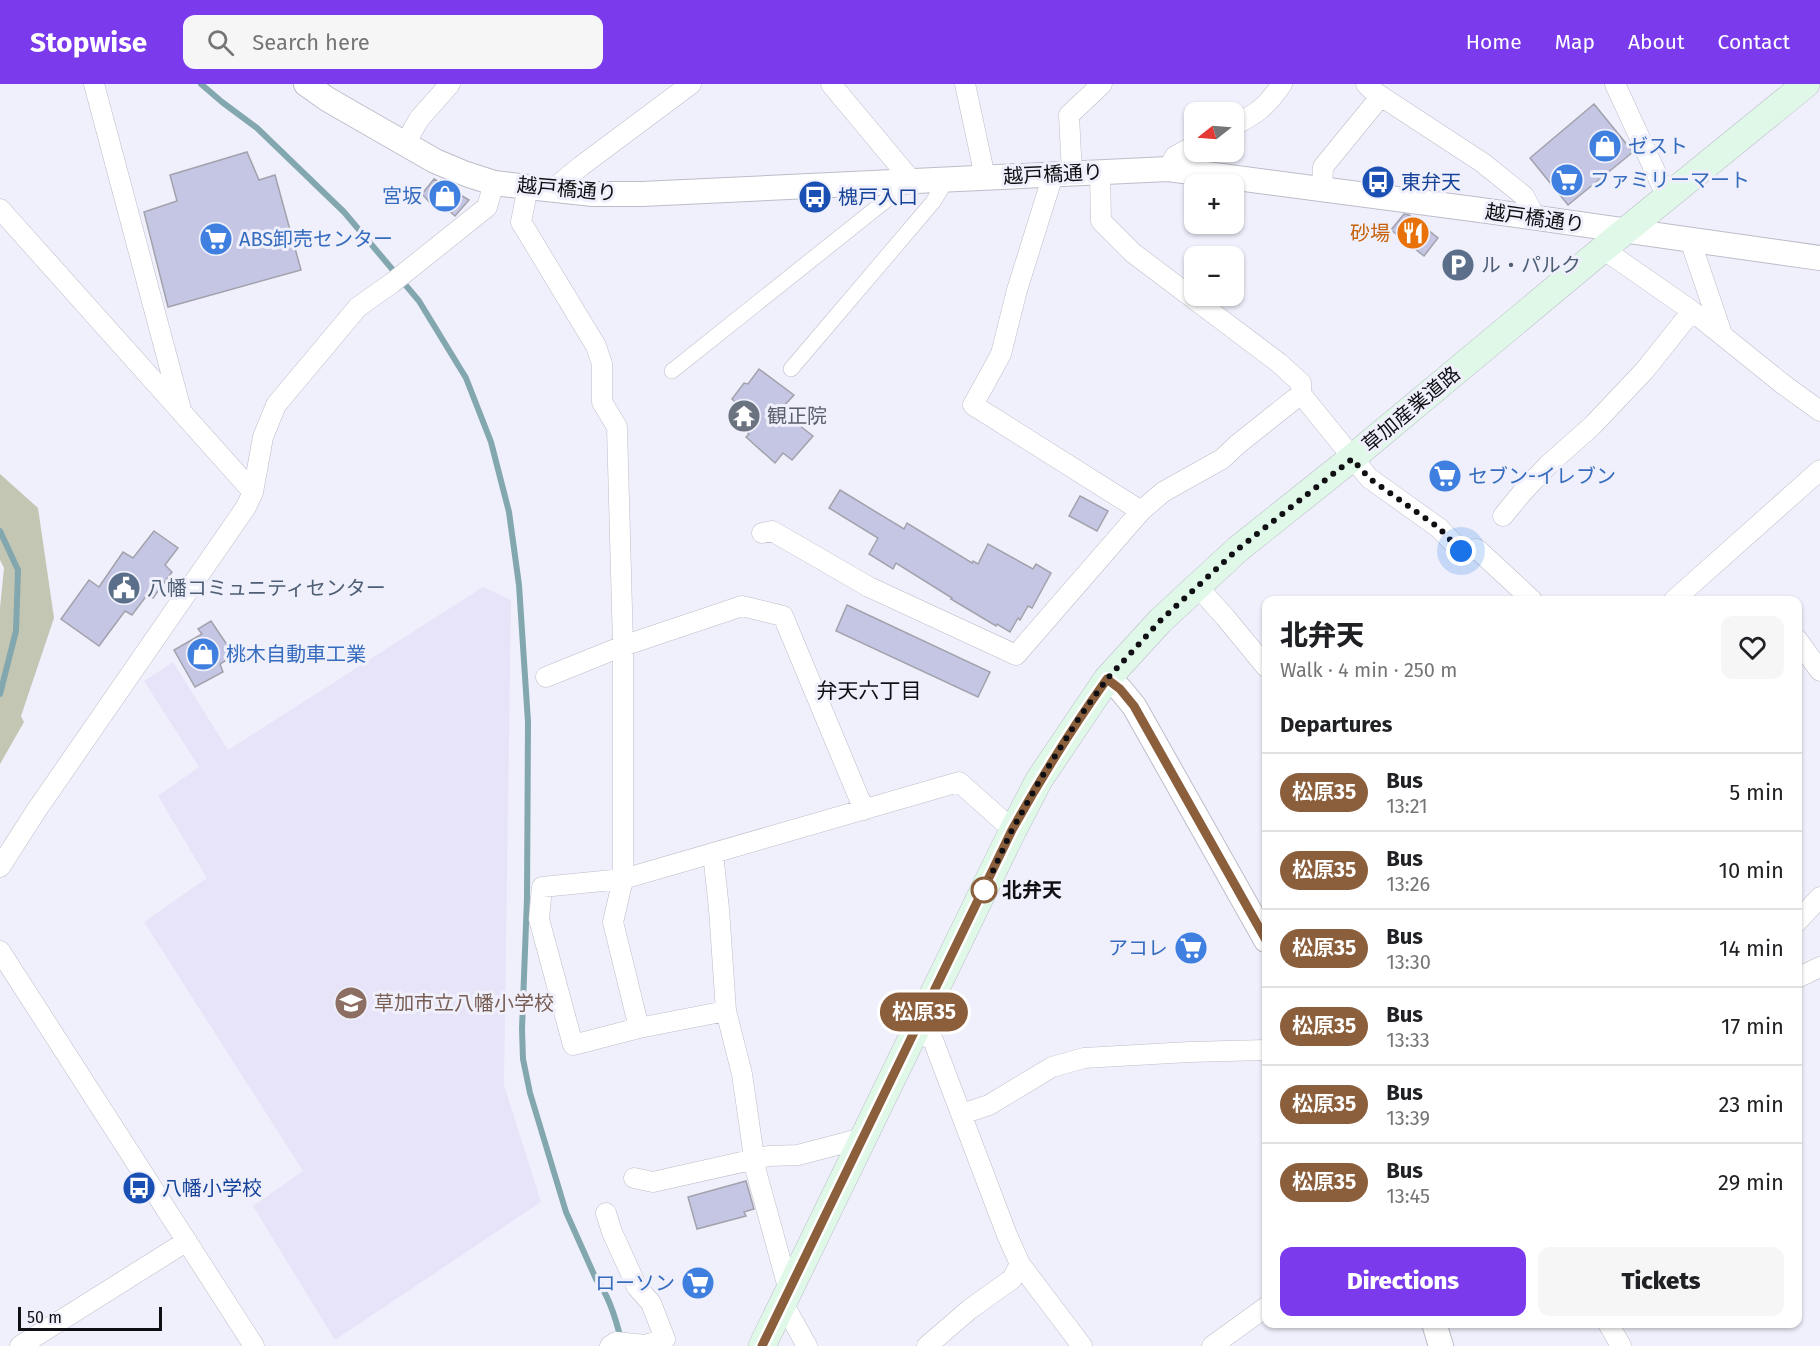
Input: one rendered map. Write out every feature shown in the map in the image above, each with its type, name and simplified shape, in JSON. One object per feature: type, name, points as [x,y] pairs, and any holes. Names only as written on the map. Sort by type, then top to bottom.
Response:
[{"type":"main road","name":"草加産業道路","points":[[762,1346],[1012,830],[1040,780],[1107,679],[1154,627],[1238,549],[1352,459],[1603,249],[1806,84]]},
{"type":"street","points":[[94,84],[182,411]]},
{"type":"street","name":"越戸橋通り","points":[[306,84],[327,99],[435,161],[495,183],[552,190],[593,194],[642,194],[1168,169],[1820,258]]},
{"type":"street","points":[[405,144],[419,119],[450,84]]},
{"type":"street","points":[[552,190],[691,84]]},
{"type":"street","points":[[672,370],[911,180],[831,84]]},
{"type":"street","points":[[965,84],[985,177]]},
{"type":"street","points":[[1102,84],[1069,115],[1063,174],[1017,290],[1001,354],[973,405],[1141,511]]},
{"type":"street","points":[[1244,120],[1268,104],[1282,84]]},
{"type":"street","points":[[1619,85],[1667,197]]},
{"type":"street","points":[[1322,189],[1323,167],[1373,90],[1483,163],[1524,196],[1536,219]]},
{"type":"street","points":[[1168,169],[1175,156],[1184,151]]},
{"type":"street","points":[[1100,172],[1101,221],[1133,253],[1279,363],[1301,383],[1301,394],[1369,478],[1439,528],[1461,551],[1477,549],[1528,596]]},
{"type":"street","points":[[791,369],[933,202],[947,179]]},
{"type":"street","points":[[0,867],[42,802],[246,507],[253,492],[263,437],[276,405],[358,307],[488,207],[495,183]]},
{"type":"street","points":[[528,187],[522,222],[596,346],[602,364],[602,402],[617,427],[623,646],[622,879],[613,922],[639,1028]]},
{"type":"street","points":[[0,209],[253,492]]},
{"type":"street","points":[[1690,240],[1722,334]]},
{"type":"street","points":[[1603,249],[1692,311],[1820,411]]},
{"type":"street","points":[[1503,516],[1548,465],[1592,426],[1637,379],[1692,311]]},
{"type":"street","points":[[762,533],[772,531],[868,587],[1016,655],[1141,511],[1163,492],[1222,459],[1247,436],[1301,394]]},
{"type":"street","points":[[1678,596],[1820,470]]},
{"type":"street","points":[[1197,586],[1262,662]]},
{"type":"street","points":[[546,676],[623,646],[742,606],[783,616],[864,810]]},
{"type":"street","points":[[1802,646],[1820,671]]},
{"type":"street","points":[[1107,679],[1120,689],[1134,706],[1262,933]]},
{"type":"street","points":[[726,1011],[639,1028],[573,1045],[539,919],[542,887],[622,879],[959,782],[1012,830]]},
{"type":"street","points":[[713,854],[726,1011],[742,1074],[754,1159],[786,1297],[807,1346]]},
{"type":"street","points":[[1802,917],[1820,897]]},
{"type":"street","points":[[0,951],[254,1346]]},
{"type":"street","points":[[1802,976],[1820,967]]},
{"type":"street","points":[[915,1030],[933,1040],[1007,1235],[1020,1263],[1082,1346]]},
{"type":"street","points":[[962,1114],[989,1105],[1052,1066],[1084,1058],[1262,1050]]},
{"type":"street","points":[[634,1178],[653,1182],[769,1156],[798,1155],[863,1138]]},
{"type":"street","points":[[606,1213],[616,1241],[638,1287],[651,1303],[665,1339],[645,1345],[616,1341],[610,1346]]},
{"type":"street","points":[[20,1346],[187,1241]]},
{"type":"street","points":[[927,1346],[970,1309],[1012,1279],[1020,1263]]},
{"type":"street","points":[[1212,1346],[1262,1309]]},
{"type":"street","points":[[1436,1328],[1441,1346]]},
{"type":"street","points":[[1611,1328],[1621,1346]]},
{"type":"shaded area","name":"草加市立八幡小学校","points":[[483,587],[511,600],[504,1085],[541,1202],[335,1340],[253,1206],[303,1171],[144,922],[207,878],[158,796],[199,767],[144,681],[173,662],[228,750]]},
{"type":"green space","points":[[0,474],[38,508],[54,618],[21,716],[24,722],[0,764],[0,608],[4,568],[0,560]]},
{"type":"building","points":[[1594,104],[1633,152],[1568,205],[1530,158]]},
{"type":"building","points":[[247,152],[259,180],[275,175],[301,270],[168,307],[144,212],[177,201],[170,175]]},
{"type":"building","points":[[434,179],[469,200],[455,216],[438,201],[433,206],[422,194]]},
{"type":"building","points":[[1404,214],[1409,215],[1438,238],[1424,256],[1391,230]]},
{"type":"building","name":"観正院","points":[[759,369],[794,395],[780,410],[813,436],[792,460],[783,453],[775,463],[746,437],[749,434],[728,415],[737,404],[732,399],[744,383],[748,384]]},
{"type":"building","points":[[840,490],[904,529],[907,523],[972,563],[973,561],[978,564],[988,544],[1033,569],[1036,564],[1051,573],[1032,608],[1028,606],[1010,632],[951,599],[896,563],[893,569],[869,554],[878,538],[829,508]]},
{"type":"building","points":[[1080,496],[1108,511],[1097,531],[1069,516]]},
{"type":"building","points":[[154,531],[178,548],[165,565],[172,572],[153,598],[147,595],[132,615],[125,611],[99,646],[61,619],[89,580],[99,587],[123,552],[133,558]]},
{"type":"building","points":[[847,605],[990,672],[978,697],[836,631]]},
{"type":"building","points":[[211,621],[234,655],[220,664],[223,672],[195,687],[174,650],[202,634],[198,629]]},
{"type":"building","points":[[746,1181],[754,1209],[744,1212],[746,1216],[697,1229],[688,1197]]},
{"type":"waterway","points":[[201,84],[257,128],[344,212],[419,301],[466,378],[491,442],[509,512],[519,585],[528,722],[523,1059],[530,1093],[566,1212],[608,1300],[621,1340]]},
{"type":"waterway","points":[[0,531],[18,570],[16,631],[0,694]]},
{"type":"bus line","name":"松原35","points":[[762,1346],[1012,830],[1040,780],[1107,679],[1120,689],[1134,706],[1262,933]]},
{"type":"place","name":"ゼスト","points":[[1605,146]]},
{"type":"place","name":"ファミリーマート","points":[[1567,180]]},
{"type":"place","name":"東弁天","points":[[1378,182]]},
{"type":"place","name":"宮坂","points":[[445,196]]},
{"type":"place","name":"槐戸入口","points":[[815,197]]},
{"type":"place","name":"砂場","points":[[1413,233]]},
{"type":"place","name":"ABS卸売センター","points":[[216,239]]},
{"type":"place","name":"ル・パルク","points":[[1458,265]]},
{"type":"place","name":"観正院","points":[[744,416]]},
{"type":"place","name":"セブン-イレブン","points":[[1445,476]]},
{"type":"place","name":"八幡コミュニティセンター","points":[[124,588]]},
{"type":"place","name":"桃木自動車工業","points":[[203,654]]},
{"type":"place","name":"北弁天","points":[[984,890]]},
{"type":"place","name":"アコレ","points":[[1191,948]]},
{"type":"place","name":"草加市立八幡小学校","points":[[351,1003]]},
{"type":"place","name":"八幡小学校","points":[[139,1188]]},
{"type":"place","name":"ローソン","points":[[698,1283]]},
{"type":"district","name":"弁天六丁目","points":[[869,691]]},
{"type":"route","points":[[984,890],[1012,830],[1040,780],[1107,679],[1161,620],[1238,549],[1352,459],[1369,478],[1439,528],[1461,551]]}]
